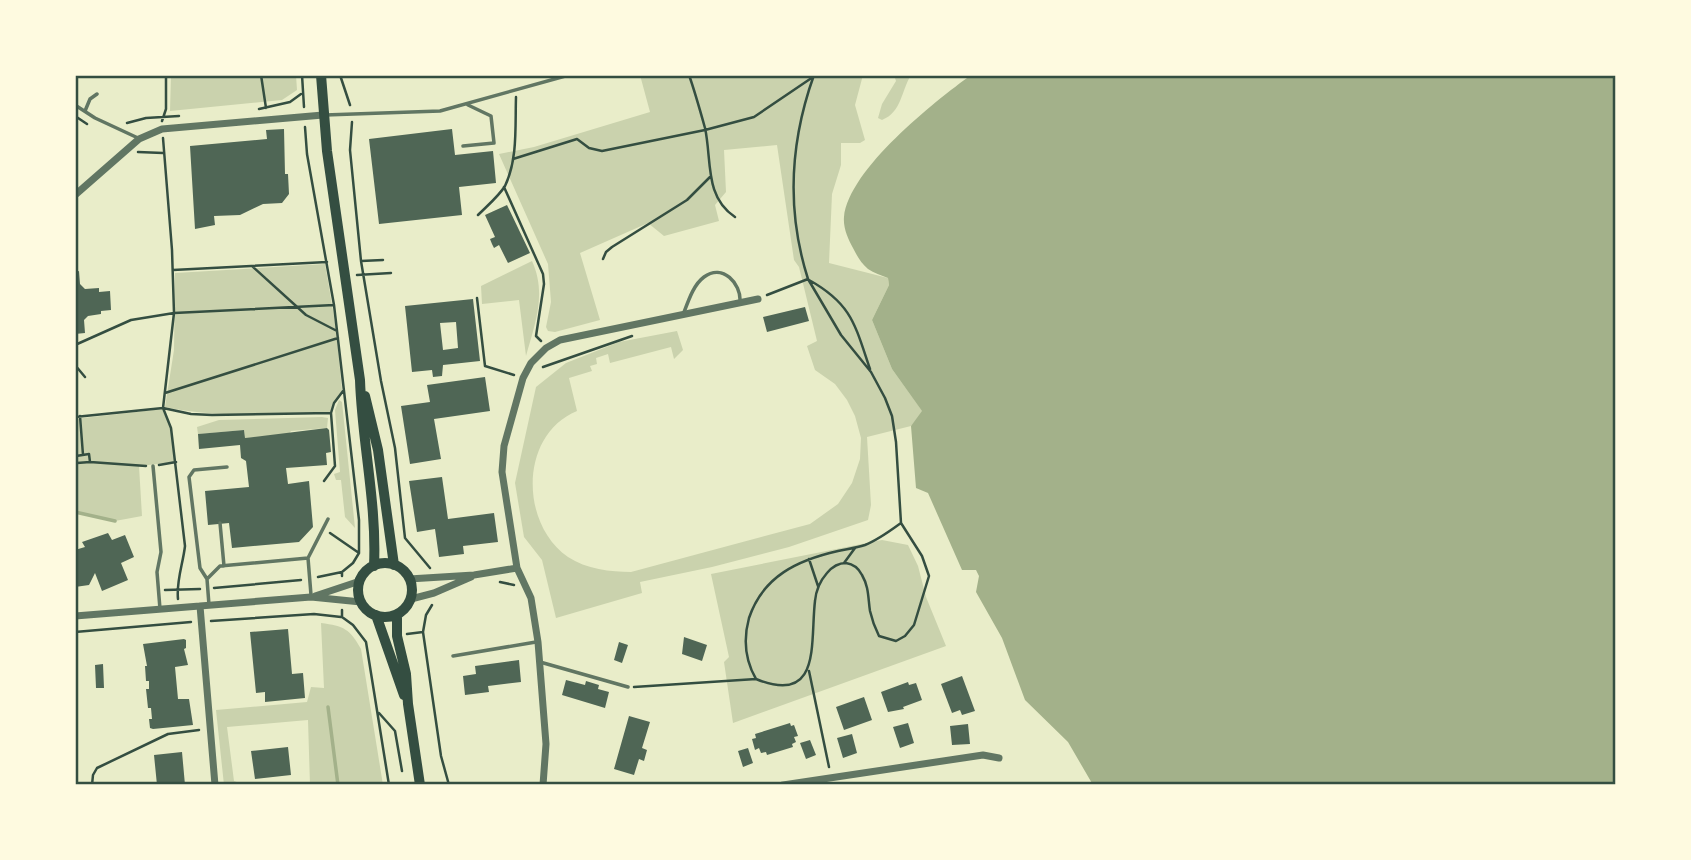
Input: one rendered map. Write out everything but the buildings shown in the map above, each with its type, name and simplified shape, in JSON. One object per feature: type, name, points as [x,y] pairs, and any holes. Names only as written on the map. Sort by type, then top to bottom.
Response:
[{"type":"main road","points":[[321,75],[323,115],[360,380],[375,542],[374,566]]},
{"type":"main road","points":[[360,380],[378,450],[394,565]]},
{"type":"main road","points":[[376,615],[390,617],[397,614],[411,599],[410,579],[394,565],[374,566],[368,570],[358,588],[361,602],[376,615],[408,704]]},
{"type":"main road","points":[[397,614],[397,636],[406,674],[420,785]]},
{"type":"street","points":[[75,194],[139,139],[162,129],[323,115]]},
{"type":"street","points":[[543,785],[546,744],[538,642],[531,598],[517,568],[502,472],[504,446],[523,378],[531,363],[546,348],[560,340],[682,317],[758,299]]},
{"type":"street","points":[[410,579],[474,575],[517,568]]},
{"type":"street","points":[[411,599],[434,593],[474,575]]},
{"type":"street","points":[[311,597],[360,581]]},
{"type":"street","points":[[75,616],[311,597],[361,602]]},
{"type":"street","points":[[200,606],[215,785]]},
{"type":"street","points":[[783,785],[831,781],[983,755],[999,758]]},
{"type":"lane","points":[[323,115],[440,111],[569,75]]},
{"type":"lane","points":[[85,111],[90,99],[97,94]]},
{"type":"lane","points":[[463,146],[494,143],[491,116],[467,104]]},
{"type":"lane","points":[[75,105],[139,139]]},
{"type":"lane","points":[[75,184],[84,187]]},
{"type":"lane","points":[[682,317],[697,284],[706,275],[718,272],[737,283],[741,293],[740,304]]},
{"type":"lane","points":[[153,466],[160,552],[157,572],[160,609]]},
{"type":"lane","points":[[209,605],[207,579],[200,568],[189,477],[194,470],[227,467]]},
{"type":"lane","points":[[311,597],[308,558],[328,519]]},
{"type":"lane","points":[[220,523],[224,566]]},
{"type":"lane","points":[[207,579],[219,566],[308,558]]},
{"type":"lane","points":[[453,656],[538,642]]},
{"type":"lane","points":[[540,662],[628,687]]},
{"type":"path","points":[[166,75],[166,109],[162,118],[162,129],[172,250],[174,313],[163,408],[171,428],[184,545],[177,590],[179,623]]},
{"type":"path","points":[[261,75],[266,108]]},
{"type":"path","points":[[158,590],[208,589],[310,579],[342,572],[353,563],[359,553],[359,520],[338,338],[307,154],[302,75]]},
{"type":"path","points":[[340,75],[352,114],[353,136],[350,150],[361,261],[395,448],[405,538],[430,569],[431,578]]},
{"type":"path","points":[[689,75],[705,130],[710,177],[724,209],[735,217]]},
{"type":"path","points":[[513,159],[577,139],[589,148],[602,151],[754,117],[813,76]]},
{"type":"path","points":[[813,76],[797,132],[793,162],[794,213],[800,254],[808,279],[841,335],[871,372]]},
{"type":"path","points":[[478,215],[504,187],[513,159],[516,91]]},
{"type":"path","points":[[256,110],[290,102],[303,93]]},
{"type":"path","points":[[120,131],[132,120],[190,116]]},
{"type":"path","points":[[603,260],[612,247],[687,200],[710,177]]},
{"type":"path","points":[[504,187],[543,274],[544,284],[536,336],[546,348]]},
{"type":"path","points":[[361,261],[383,260]]},
{"type":"path","points":[[171,271],[327,262]]},
{"type":"path","points":[[252,266],[296,307],[337,331]]},
{"type":"path","points":[[364,275],[391,273]]},
{"type":"path","points":[[758,299],[808,279]]},
{"type":"path","points":[[808,279],[830,292],[852,318],[871,372],[892,416],[901,523],[922,556],[929,576],[914,625],[905,636],[896,641],[879,636],[870,611],[869,590],[864,577],[858,568],[844,563]]},
{"type":"path","points":[[477,299],[485,366],[523,378]]},
{"type":"path","points":[[75,345],[131,320],[174,313],[334,305]]},
{"type":"path","points":[[540,368],[641,331]]},
{"type":"path","points":[[165,393],[338,338]]},
{"type":"path","points":[[75,366],[85,377]]},
{"type":"path","points":[[324,481],[335,466],[331,413],[334,403],[343,391]]},
{"type":"path","points":[[83,455],[78,417],[163,408],[212,415],[331,413]]},
{"type":"path","points":[[90,462],[89,454],[76,456],[77,463],[153,466],[176,462]]},
{"type":"path","points":[[756,679],[745,657],[747,625],[753,607],[770,581],[786,569],[808,559],[855,548],[878,538],[901,523]]},
{"type":"path","points":[[324,530],[359,553]]},
{"type":"path","points":[[831,781],[809,670],[814,600],[818,586],[830,570],[844,563],[855,548]]},
{"type":"path","points":[[808,559],[818,586]]},
{"type":"path","points":[[341,587],[342,572]]},
{"type":"path","points":[[499,582],[518,586],[525,584]]},
{"type":"path","points":[[434,593],[434,601],[426,615],[423,632],[441,756],[449,785]]},
{"type":"path","points":[[342,600],[342,617],[354,625],[366,642],[389,785]]},
{"type":"path","points":[[628,687],[756,679],[771,685],[793,684],[803,679],[809,670]]},
{"type":"path","points":[[377,711],[395,731],[402,771]]},
{"type":"path","points":[[92,785],[97,768],[109,762],[168,734],[209,728]]},
{"type":"shaded area","points":[[171,75],[296,75],[297,90],[282,100],[170,111]]},
{"type":"shaded area","points":[[640,75],[863,75],[855,105],[865,140],[860,143],[841,143],[841,165],[832,194],[829,263],[888,278],[889,285],[872,320],[892,369],[923,412],[911,426],[867,437],[871,505],[868,520],[789,547],[640,582],[642,593],[556,618],[542,560],[524,537],[515,483],[536,387],[566,363],[619,342],[677,331],[683,350],[674,359],[671,347],[610,363],[608,354],[596,358],[597,364],[590,366],[592,371],[569,378],[577,411],[558,423],[544,439],[536,459],[534,503],[541,524],[552,542],[568,557],[591,567],[631,572],[810,524],[838,504],[852,483],[860,459],[861,438],[855,416],[835,384],[815,370],[807,346],[817,341],[799,267],[794,260],[777,145],[724,150],[726,192],[715,205],[719,221],[664,236],[648,223],[580,253],[600,320],[555,332],[548,331],[546,327],[551,302],[548,264],[499,154],[534,147],[650,112]]},
{"type":"shaded area","points":[[894,75],[911,75],[894,112],[882,120],[878,118],[882,104],[896,81]]},
{"type":"shaded area","points":[[971,75],[1616,75],[1616,785],[1093,785],[1068,742],[1025,700],[1002,638],[976,592],[979,576],[976,570],[962,570],[928,493],[916,488],[911,426],[922,411],[892,369],[872,320],[889,285],[888,278],[863,264],[849,241],[844,225],[849,198],[877,158],[916,119]]},
{"type":"shaded area","points":[[532,261],[539,285],[539,297],[526,356],[519,300],[482,304],[481,286]]},
{"type":"shaded area","points":[[325,264],[336,328],[342,390],[330,412],[226,414],[165,407],[174,350],[175,273]]},
{"type":"shaded area","points":[[339,400],[342,402],[355,528],[345,517],[341,480],[336,480],[334,474],[340,472],[335,410]]},
{"type":"shaded area","points":[[162,409],[171,428],[175,462],[139,466],[142,516],[115,521],[75,512],[75,419]]},
{"type":"shaded area","points":[[328,418],[327,428],[245,438],[244,430],[198,434],[197,427],[219,420]]},
{"type":"shaded area","points":[[882,540],[908,545],[946,646],[733,723],[724,662],[729,657],[711,574]]},
{"type":"shaded area","points":[[321,623],[346,630],[361,649],[383,785],[310,785],[308,720],[227,727],[234,781],[245,785],[224,785],[216,710],[307,702],[311,687],[324,688]]},
{"type":"waterway","points":[[75,512],[115,521]]},
{"type":"waterway","points":[[328,707],[338,785]]}]
